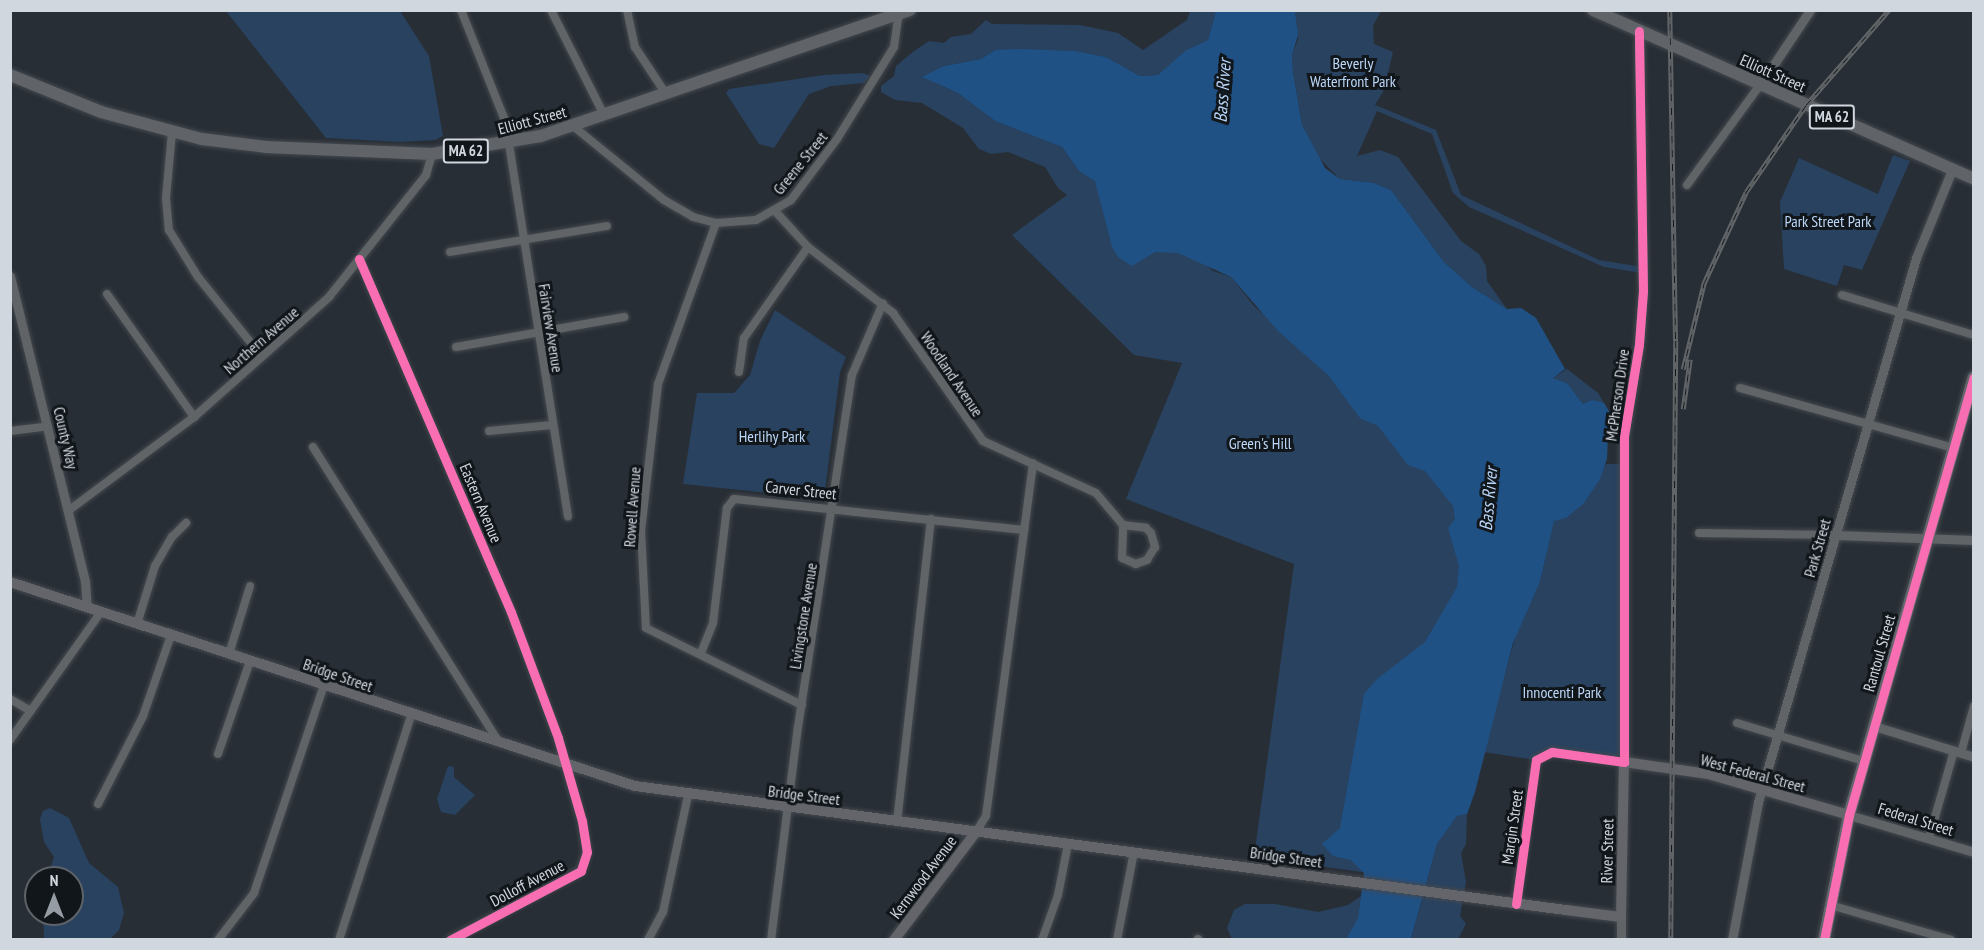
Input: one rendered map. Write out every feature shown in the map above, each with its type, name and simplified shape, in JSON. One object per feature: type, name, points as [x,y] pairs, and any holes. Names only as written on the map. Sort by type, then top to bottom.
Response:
[{"type":"highway","name":"Rantoul Street","points":[[1824,939],[1849,815],[1974,377]]},
{"type":"main road","name":"Elliott Street","points":[[10,75],[101,112],[172,132],[243,145],[432,154],[509,144],[573,126],[910,10]]},
{"type":"main road","name":"Elliott Street","points":[[1593,10],[1974,179]]},
{"type":"main road","name":"Bridge Street","points":[[10,582],[324,685],[411,716],[498,741],[635,786],[688,795],[1621,917]]},
{"type":"main road","name":"West Federal Street","points":[[1624,762],[1708,774],[1849,815]]},
{"type":"main road","name":"River Street","points":[[1621,917],[1624,762]]},
{"type":"main road","name":"Kernwood Avenue","points":[[894,939],[976,832]]},
{"type":"street","name":"Fairview Avenue","points":[[461,10],[500,108],[509,144],[568,516]]},
{"type":"street","points":[[551,10],[604,114]]},
{"type":"street","points":[[627,10],[635,47],[666,94]]},
{"type":"street","points":[[1687,185],[1760,85],[1810,10]]},
{"type":"street","name":"Greene Street","points":[[573,126],[664,200],[693,217],[716,223],[742,223],[775,212],[791,200],[852,117],[894,47],[898,16]]},
{"type":"street","name":"McPherson Drive","points":[[1624,762],[1624,436],[1639,344],[1643,291],[1639,31]]},
{"type":"street","points":[[172,132],[166,198],[169,230],[198,277],[262,357]]},
{"type":"street","name":"Northern Avenue","points":[[68,511],[194,417],[329,297],[426,175],[432,154]]},
{"type":"street","name":"Park Street","points":[[1732,939],[1762,789],[1899,314],[1923,238],[1952,170]]},
{"type":"street","name":"Woodland Avenue","points":[[775,212],[808,247],[883,303],[913,338],[983,441],[1096,493],[1123,525]]},
{"type":"street","name":"Rowell Avenue","points":[[716,223],[658,384],[641,530],[646,628],[701,653],[802,705]]},
{"type":"street","points":[[450,252],[607,226]]},
{"type":"street","points":[[739,372],[744,338],[808,247]]},
{"type":"street","name":"Eastern Avenue","points":[[359,259],[511,612],[564,763]]},
{"type":"street","name":"County Way","points":[[10,276],[85,581],[87,607]]},
{"type":"street","points":[[107,294],[194,417]]},
{"type":"street","points":[[1842,295],[1974,335]]},
{"type":"street","name":"Livingstone Avenue","points":[[771,939],[802,705],[834,507],[852,375],[883,303]]},
{"type":"street","points":[[456,347],[624,317]]},
{"type":"street","points":[[1740,388],[1953,448]]},
{"type":"street","points":[[489,431],[553,425]]},
{"type":"street","points":[[10,430],[48,426]]},
{"type":"street","points":[[313,447],[498,741]]},
{"type":"street","points":[[976,832],[986,816],[1033,463]]},
{"type":"street","name":"Carver Street","points":[[701,653],[713,623],[725,518],[730,502],[745,497],[1024,530]]},
{"type":"street","points":[[897,822],[931,519]]},
{"type":"street","points":[[137,624],[155,566],[172,537],[186,523]]},
{"type":"street","points":[[1123,525],[1146,528],[1151,533],[1155,548],[1147,560],[1136,564],[1122,558],[1123,525]]},
{"type":"street","points":[[1699,533],[1974,540]]},
{"type":"street","points":[[229,654],[250,586]]},
{"type":"street","points":[[10,740],[101,612]]},
{"type":"street","points":[[98,804],[143,716],[171,635]]},
{"type":"street","points":[[218,754],[250,661]]},
{"type":"street","points":[[218,939],[254,893],[324,685]]},
{"type":"street","points":[[10,699],[31,711]]},
{"type":"street","points":[[1929,838],[1974,706]]},
{"type":"street","points":[[339,939],[411,716]]},
{"type":"street","points":[[1737,723],[1864,762]]},
{"type":"street","points":[[1874,726],[1974,757]]},
{"type":"street","name":"West Federal Street","points":[[1540,755],[1552,753],[1624,762]]},
{"type":"street","name":"Margin Street","points":[[1516,904],[1535,765],[1540,755]]},
{"type":"street","name":"Dolloff Avenue","points":[[450,939],[581,871],[587,862],[582,821],[564,763]]},
{"type":"street","points":[[648,939],[663,912],[688,795]]},
{"type":"street","name":"Federal Street","points":[[1849,815],[1974,852]]},
{"type":"street","points":[[1042,939],[1058,895],[1068,844]]},
{"type":"street","points":[[1117,939],[1134,852]]},
{"type":"street","points":[[1830,905],[1951,939]]},
{"type":"street","name":"River Street","points":[[1621,917],[1621,939]]},
{"type":"green space","points":[[226,11],[400,11],[429,56],[443,136],[435,140],[401,142],[326,138]]},
{"type":"green space","name":"Green's Hill","points":[[1190,11],[1216,11],[1208,40],[1186,51],[1158,75],[1140,76],[1106,57],[1076,51],[995,50],[981,59],[944,66],[933,82],[958,93],[995,121],[1062,147],[1079,171],[1098,173],[1213,271],[1231,277],[1254,306],[1383,416],[1458,497],[1466,584],[1369,873],[1254,857],[1294,564],[1126,499],[1182,363],[1134,355],[1012,235],[1067,195],[1058,188],[1045,167],[1008,152],[991,154],[979,149],[963,128],[922,103],[895,100],[881,92],[881,86],[894,76],[896,66],[914,51],[929,41],[944,43],[951,37],[971,34],[986,20],[992,24],[1080,25],[1118,33],[1143,50],[1187,20]]},
{"type":"green space","name":"Beverly Waterfront Park","points":[[1295,11],[1381,11],[1373,26],[1374,44],[1393,52],[1384,90],[1375,105],[1436,130],[1461,195],[1599,260],[1642,267],[1642,273],[1604,267],[1469,207],[1453,193],[1432,134],[1377,111],[1357,156],[1380,150],[1398,157],[1461,241],[1479,254],[1486,266],[1487,281],[1507,309],[1472,287],[1444,262],[1391,190],[1374,183],[1340,179],[1315,154],[1302,125],[1293,72],[1292,55],[1298,39]]},
{"type":"green space","points":[[863,73],[870,76],[864,83],[831,86],[809,94],[774,148],[759,144],[726,93],[729,89],[824,75]]},
{"type":"green space","name":"Park Street Park","points":[[1893,155],[1910,161],[1862,270],[1844,265],[1837,286],[1784,269],[1780,202],[1799,158],[1878,194]]},
{"type":"green space","name":"Herlihy Park","points":[[775,310],[846,357],[840,372],[824,499],[683,484],[697,393],[734,393],[750,375],[760,341]]},
{"type":"green space","points":[[1567,369],[1598,393],[1604,403],[1583,404],[1567,383],[1553,378]]},
{"type":"green space","name":"Innocenti Park","points":[[1606,464],[1623,464],[1624,762],[1552,752],[1536,760],[1483,752],[1516,635],[1540,582],[1554,520],[1584,503]]},
{"type":"green space","points":[[448,766],[454,767],[454,777],[475,795],[455,815],[441,812],[437,799]]},
{"type":"green space","points":[[50,808],[69,818],[89,863],[118,887],[124,913],[119,930],[110,939],[44,939],[43,926],[84,926],[84,866],[51,866],[54,857],[44,842],[40,819],[43,811]]},
{"type":"green space","points":[[1467,814],[1466,844],[1461,853],[1466,882],[1460,916],[1466,924],[1458,939],[1411,940],[1437,844],[1457,816]]},
{"type":"green space","points":[[1361,896],[1358,919],[1346,939],[1232,939],[1227,928],[1234,910],[1245,904],[1275,904],[1318,912],[1348,905]]},
{"type":"water","name":"Bass River","points":[[1216,11],[1295,11],[1298,35],[1292,55],[1293,72],[1302,125],[1325,168],[1340,179],[1374,183],[1391,190],[1444,262],[1472,287],[1507,309],[1521,308],[1536,318],[1565,369],[1553,378],[1567,383],[1583,404],[1592,400],[1604,403],[1609,411],[1607,459],[1600,479],[1584,503],[1566,518],[1554,521],[1540,582],[1513,643],[1475,792],[1467,814],[1457,816],[1437,844],[1411,939],[1346,939],[1358,918],[1364,873],[1351,860],[1333,856],[1322,844],[1340,828],[1364,694],[1377,679],[1425,642],[1457,587],[1459,566],[1448,528],[1455,519],[1453,506],[1425,471],[1408,465],[1378,426],[1360,418],[1328,375],[1278,331],[1231,277],[1178,253],[1155,252],[1132,266],[1118,257],[1112,247],[1095,181],[1079,171],[1062,147],[995,121],[958,93],[922,77],[944,66],[981,59],[995,50],[1018,49],[1076,51],[1106,57],[1140,76],[1158,75],[1185,51],[1208,40]]},
{"type":"railway","points":[[1670,10],[1676,341],[1671,940]]},
{"type":"railway","points":[[1683,369],[1704,283],[1746,192],[1806,105],[1889,10]]},
{"type":"railway","points":[[1683,409],[1690,359]]},
{"type":"cycle path","points":[[1516,904],[1536,760],[1552,752],[1624,762],[1624,436],[1639,344],[1643,291],[1639,31]]},
{"type":"cycle path","points":[[359,259],[511,612],[558,738],[582,821],[587,852],[581,871],[450,940]]},
{"type":"cycle path","points":[[1824,940],[1849,815],[1974,377]]}]
